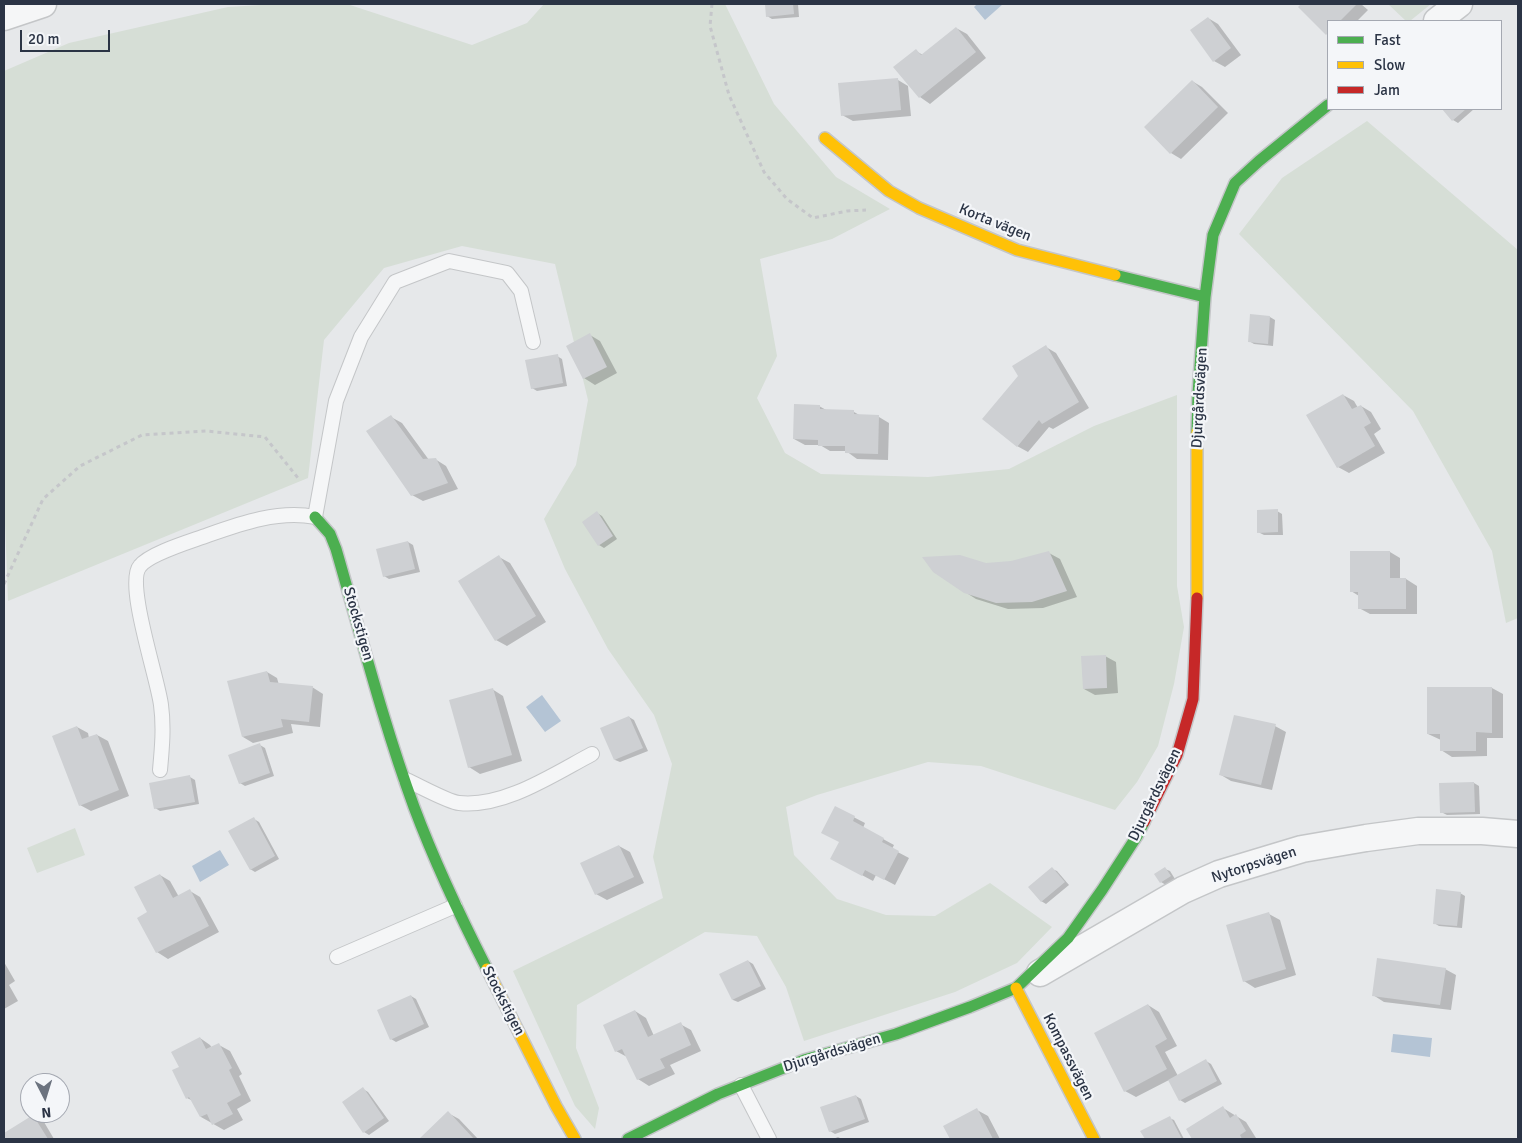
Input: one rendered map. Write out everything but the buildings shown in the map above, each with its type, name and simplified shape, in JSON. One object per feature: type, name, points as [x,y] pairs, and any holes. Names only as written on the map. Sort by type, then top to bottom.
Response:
[{"type":"street","points":[[4,17],[43,4]]},
{"type":"street","points":[[1438,20],[1459,4]]},
{"type":"street","name":"Djurgårdsvägen","points":[[628,1139],[718,1094],[804,1060],[896,1034],[1016,988],[1068,938],[1102,890],[1136,836],[1177,755],[1193,699],[1197,602],[1198,394],[1205,297],[1213,235],[1235,183],[1259,161],[1327,107]]},
{"type":"street","name":"Korta vägen","points":[[825,138],[889,192],[919,208],[1016,250],[1205,297]]},
{"type":"street","name":"Stockstigen","points":[[315,517],[330,534],[336,549],[382,708],[414,806],[455,906],[567,1128],[575,1139]]},
{"type":"street","name":"Nytorpsvägen","points":[[1016,988],[1183,890],[1219,874],[1302,849],[1366,838],[1418,832],[1482,831],[1518,834]]},
{"type":"street","name":"Kompassvägen","points":[[1016,988],[1094,1139]]},
{"type":"lane","points":[[160,770],[163,733],[162,708],[158,684],[136,597],[136,571],[146,560],[186,543],[242,524],[275,517],[302,515],[315,517],[336,401],[361,337],[395,282],[449,262],[507,273],[521,291],[533,342]]},
{"type":"lane","points":[[406,780],[457,803],[482,803],[516,793],[592,754]]},
{"type":"lane","points":[[337,957],[455,906]]},
{"type":"lane","points":[[741,1085],[769,1139]]},
{"type":"path","points":[[712,4],[710,26],[730,95],[764,172],[787,199],[813,218],[847,211],[874,210]]},
{"type":"path","points":[[4,584],[43,499],[80,466],[142,435],[206,431],[264,437],[298,477],[315,517]]},
{"type":"shaded area","points":[[277,4],[347,4],[472,45],[527,23],[544,4],[725,4],[774,104],[836,177],[890,209],[832,239],[760,259],[777,356],[757,398],[785,453],[821,474],[928,477],[1009,469],[1094,426],[1177,395],[1177,586],[1184,627],[1174,684],[1158,746],[1137,782],[1115,810],[981,766],[928,762],[817,795],[786,807],[794,855],[837,899],[886,915],[935,916],[990,883],[1052,927],[1017,963],[955,992],[804,1041],[786,987],[757,936],[705,932],[577,1005],[576,1048],[599,1108],[595,1129],[575,1106],[513,971],[663,898],[653,857],[672,764],[654,715],[608,649],[565,569],[544,519],[576,465],[588,400],[555,264],[462,246],[384,268],[324,340],[308,478],[8,601],[4,497],[4,71],[69,43],[228,7]]},
{"type":"shaded area","points":[[1388,4],[1431,4],[1411,20],[1405,20]]},
{"type":"shaded area","points":[[1367,121],[1518,250],[1518,618],[1506,623],[1492,551],[1413,411],[1239,234],[1282,178]]},
{"type":"shaded area","points":[[75,828],[85,855],[37,873],[27,848]]},
{"type":"water","points":[[977,4],[1003,4],[985,20],[974,7]]},
{"type":"water","points":[[542,695],[561,721],[545,732],[526,707]]},
{"type":"water","points":[[220,850],[229,865],[200,882],[192,866]]},
{"type":"water","points":[[1393,1034],[1432,1038],[1430,1057],[1391,1052]]},
{"type":"traffic: fast","points":[[1197,432],[1205,297],[1213,235],[1235,183],[1327,106]]},
{"type":"traffic: fast","points":[[1115,275],[1205,297]]},
{"type":"traffic: fast","points":[[315,517],[330,534],[336,549],[382,711],[414,807],[448,889],[487,969]]},
{"type":"traffic: fast","points":[[628,1139],[718,1094],[804,1060],[896,1034],[1016,988],[1068,938],[1102,890],[1144,822]]},
{"type":"traffic: slow","points":[[825,138],[889,191],[919,208],[1017,250],[1115,275]]},
{"type":"traffic: slow","points":[[1197,432],[1197,598]]},
{"type":"traffic: slow","points":[[487,969],[556,1106],[575,1139]]},
{"type":"traffic: slow","points":[[1016,988],[1094,1139]]},
{"type":"traffic: jam","points":[[1144,822],[1177,755],[1193,699],[1197,598]]}]
